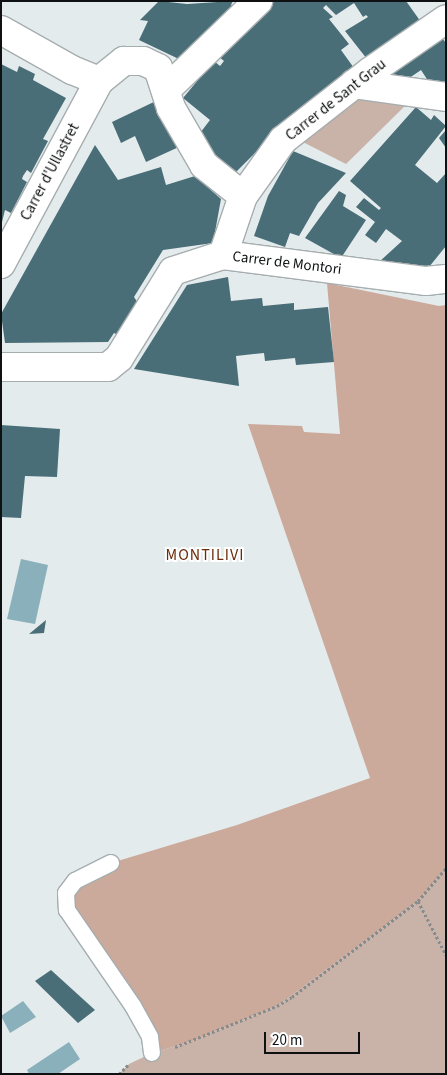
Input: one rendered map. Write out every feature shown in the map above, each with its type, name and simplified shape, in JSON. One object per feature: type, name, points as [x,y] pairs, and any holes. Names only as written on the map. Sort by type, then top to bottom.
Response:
[{"type":"street","points":[[243,196],[204,165],[172,108],[167,89],[258,1]]},
{"type":"street","name":"Carrer de Sant Grau","points":[[223,255],[243,196],[283,140],[354,84],[446,19]]},
{"type":"street","points":[[1,30],[72,70],[99,81]]},
{"type":"street","name":"Carrer d'Ullastret","points":[[1,264],[99,81],[124,61],[143,61],[158,68],[167,89]]},
{"type":"street","points":[[354,84],[446,97]]},
{"type":"street","name":"Carrer de Montori","points":[[1,367],[108,367],[119,358],[174,271],[223,255],[426,281],[446,279]]},
{"type":"lane","points":[[111,863],[75,880],[66,893],[67,910],[133,1006],[150,1037],[152,1053]]},
{"type":"path","points":[[152,1053],[190,1042],[277,1006],[418,901],[446,868]]},
{"type":"path","points":[[418,901],[446,955]]},
{"type":"shaded area","points":[[355,86],[410,101],[346,164],[293,137]]},
{"type":"shaded area","points":[[327,283],[439,306],[446,305],[446,868],[418,901],[277,1006],[190,1042],[152,1053],[67,910],[75,881],[111,863],[237,825],[370,778],[248,424],[302,426],[304,432],[340,434]]},
{"type":"shaded area","points":[[446,868],[446,1074],[119,1074],[129,1064],[152,1053],[190,1042],[277,1006],[418,901]]},
{"type":"water","points":[[21,559],[48,565],[35,624],[7,619]]},
{"type":"water","points":[[23,1001],[36,1017],[10,1033],[1,1016]]},
{"type":"water","points":[[69,1042],[80,1059],[58,1074],[29,1074],[27,1070]]},
{"type":"building","points":[[159,1],[187,4],[233,1],[231,5],[239,9],[183,61],[139,40],[148,21],[140,20]]},
{"type":"building","points":[[271,1],[406,1],[421,22],[367,59],[345,31],[368,17],[366,15],[363,17],[354,3],[336,15],[326,5],[323,8],[333,17],[329,19],[349,44],[341,50],[354,68],[277,131],[233,175],[197,137],[210,120],[183,98],[214,61],[220,66],[224,61],[218,56]]},
{"type":"building","points":[[443,39],[446,43],[446,92],[436,93],[421,70],[399,85],[391,73]]},
{"type":"building","points":[[1,64],[17,72],[19,66],[35,74],[33,80],[66,98],[43,139],[48,141],[31,173],[27,170],[23,176],[22,179],[27,182],[11,213],[5,210],[1,226]]},
{"type":"building","points":[[160,99],[181,146],[146,162],[135,136],[121,143],[112,122]]},
{"type":"building","points":[[416,107],[431,120],[434,115],[446,126],[415,165],[437,183],[446,173],[446,246],[429,267],[379,262],[402,241],[386,229],[376,243],[365,235],[375,222],[356,207],[364,198],[379,210],[381,208],[350,181]]},
{"type":"building","points":[[446,130],[446,148],[439,138]]},
{"type":"building","points":[[95,145],[118,180],[161,167],[166,185],[195,176],[221,199],[213,243],[163,250],[134,297],[138,303],[118,335],[114,333],[108,342],[5,343],[1,314]]},
{"type":"building","points":[[293,151],[346,173],[318,203],[299,236],[290,233],[285,247],[254,236],[268,196]]},
{"type":"building","points":[[339,191],[346,195],[343,206],[366,220],[341,258],[305,238]]},
{"type":"building","points":[[228,277],[231,301],[262,298],[263,306],[294,303],[294,310],[328,307],[334,362],[296,365],[295,358],[265,361],[264,353],[236,356],[239,386],[134,369],[187,285]]},
{"type":"building","points":[[1,425],[60,429],[57,477],[25,476],[21,518],[1,517]]},
{"type":"building","points":[[46,620],[44,633],[29,634]]},
{"type":"building","points":[[51,970],[95,1010],[78,1023],[35,981]]},
{"type":"district","name":"MONTILIVI","points":[[205,555]]}]
